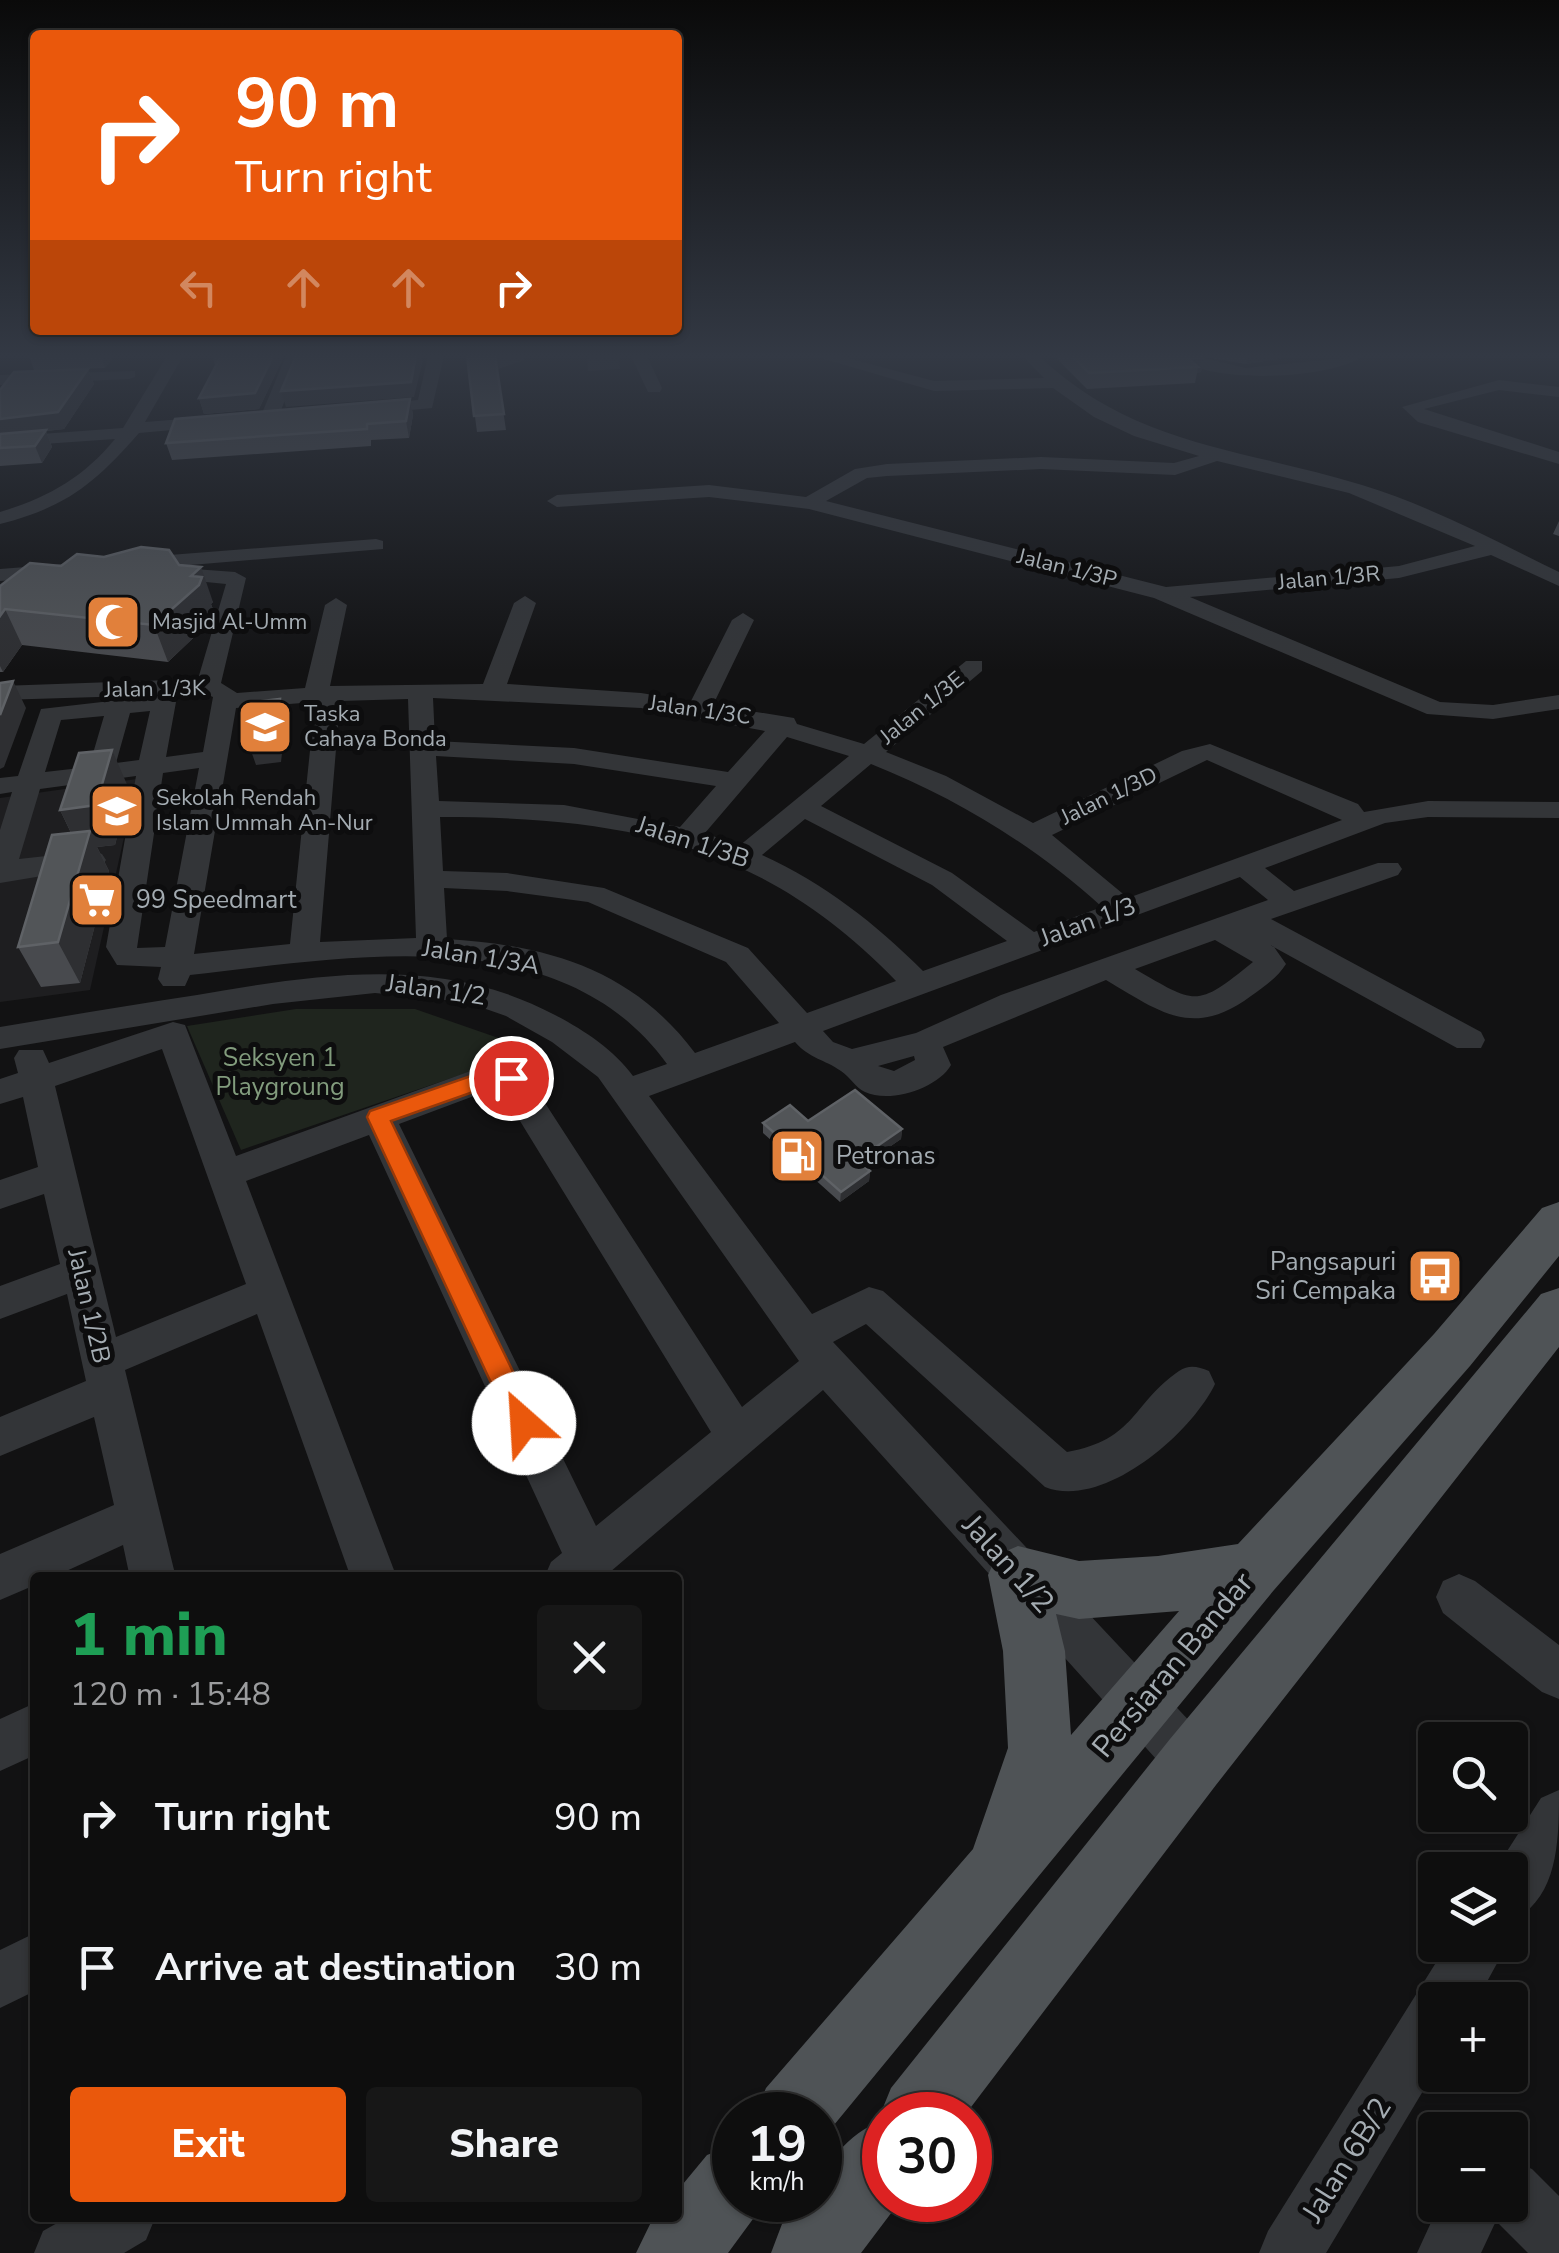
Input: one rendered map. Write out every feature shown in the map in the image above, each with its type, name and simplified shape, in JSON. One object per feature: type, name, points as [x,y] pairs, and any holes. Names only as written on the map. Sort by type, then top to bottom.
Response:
[{"type":"main road","name":"Persiaran Bandar","points":[[813,2092],[1253,1570],[1452,1350],[1559,1221]]},
{"type":"main road","points":[[936,2092],[1193,1762],[1559,1309]]},
{"type":"main road","points":[[996,1876],[1040,1748],[1034,1651],[1018,1575],[1079,1590],[1158,1586],[1253,1570]]},
{"type":"main road","points":[[811,2253],[862,2188]]},
{"type":"main road","points":[[676,2253],[712,2210]]},
{"type":"street","points":[[0,540],[6,517],[89,480],[110,461]]},
{"type":"street","points":[[809,503],[862,474],[887,470],[1041,463],[1176,468],[1198,461]]},
{"type":"street","points":[[1236,461],[1354,489],[1559,580]]},
{"type":"street","name":"Jalan 1/3P","points":[[556,502],[709,491],[809,503],[1162,593],[1436,709],[1494,712],[1559,702]]},
{"type":"street","points":[[24,596],[94,575],[376,545]]},
{"type":"street","name":"Jalan 1/3R","points":[[1162,593],[1399,572],[1493,548]]},
{"type":"street","points":[[0,575],[209,574],[235,578],[218,694]]},
{"type":"street","points":[[304,954],[322,693],[336,604]]},
{"type":"street","points":[[493,689],[525,604]]},
{"type":"street","points":[[700,707],[743,620]]},
{"type":"street","name":"Jalan 1/3E","points":[[745,855],[974,666]]},
{"type":"street","name":"Jalan 1/3K","points":[[20,686],[218,694],[215,758],[170,1010]]},
{"type":"street","points":[[420,689],[432,946]]},
{"type":"street","name":"Jalan 1/3C","points":[[218,694],[493,689],[700,707],[785,724],[870,751],[962,792],[1032,834],[1122,909]]},
{"type":"street","points":[[164,702],[150,768],[132,856],[0,871],[50,714],[164,702]]},
{"type":"street","points":[[100,774],[118,707]]},
{"type":"street","points":[[688,835],[785,724]]},
{"type":"street","points":[[423,748],[574,756],[733,781]]},
{"type":"street","name":"Jalan 1/3D","points":[[1032,834],[1204,753],[1224,754],[1348,810],[1359,824]]},
{"type":"street","points":[[0,786],[215,758]]},
{"type":"street","points":[[800,806],[942,880],[1030,943]]},
{"type":"street","name":"Jalan 1/3B","points":[[426,809],[558,811],[688,835],[745,855],[843,910],[884,945],[918,985]]},
{"type":"street","name":"Jalan 1/3","points":[[628,1091],[1359,824],[1403,811],[1428,809],[1559,810]]},
{"type":"street","name":"Jalan 1/3A","points":[[132,856],[123,953],[137,960],[432,946],[533,962],[608,990],[650,1021],[688,1068]]},
{"type":"street","points":[[1245,867],[1290,902]]},
{"type":"street","points":[[428,879],[507,882],[594,894],[737,954],[834,1058],[852,1062],[875,1083],[900,1083],[934,1065],[924,1042],[1012,1003],[1388,869]]},
{"type":"street","points":[[1109,968],[1184,1010],[1220,1006],[1270,964],[1233,925]]},
{"type":"street","points":[[1233,925],[1470,1040]]},
{"type":"street","name":"Jalan 1/2","points":[[13,1036],[328,985],[380,981],[450,987],[513,1005],[571,1034],[610,1068],[628,1091],[815,1351],[1137,1706],[1193,1762]]},
{"type":"street","points":[[18,1086],[173,1033],[372,1572]]},
{"type":"street","name":"Jalan 1/2B","points":[[13,1036],[18,1086],[58,1174],[152,1572]]},
{"type":"street","points":[[225,1174],[488,1078],[511,1078],[737,1437]]},
{"type":"street","points":[[378,1117],[577,1568],[737,1437],[815,1351],[869,1302],[1060,1473],[1096,1469],[1125,1456],[1194,1384]]},
{"type":"street","points":[[0,1195],[58,1174]]},
{"type":"street","points":[[0,1303],[81,1272]]},
{"type":"street","points":[[0,1436],[269,1292]]},
{"type":"street","points":[[0,1577],[138,1516]]},
{"type":"street","points":[[1459,1597],[1559,1675]]},
{"type":"street","points":[[0,1746],[30,1731]]},
{"type":"street","points":[[1528,1866],[1559,1816]]},
{"type":"street","points":[[0,1980],[30,1964]]},
{"type":"street","name":"Jalan 6B/2","points":[[1290,2253],[1418,2045]]},
{"type":"street","points":[[1528,2209],[1559,2240]]},
{"type":"street","points":[[65,2253],[117,2222]]},
{"type":"street","points":[[1448,2253],[1464,2222]]},
{"type":"shaded area","points":[[137,779],[90,990],[0,1002],[0,798]]},
{"type":"green space","name":"Seksyen 1 Playgroung","points":[[296,1009],[415,1009],[533,1050],[241,1150],[187,1026]]},
{"type":"building","points":[[141,547],[169,550],[179,565],[201,567],[191,576],[202,577],[199,585],[154,625],[5,609],[0,616],[0,586],[30,563],[61,566],[77,554],[104,557]]},
{"type":"building","points":[[13,681],[0,715],[0,683]]},
{"type":"building","points":[[280,699],[275,742],[249,745],[255,702]]},
{"type":"building","points":[[112,750],[96,805],[60,810],[79,753]]},
{"type":"building","points":[[90,831],[58,942],[18,947],[52,835]]},
{"type":"building","points":[[855,1090],[902,1129],[857,1160],[870,1171],[841,1192],[763,1123],[790,1105],[808,1121]]},
{"type":"place","name":"Masjid Al-Umm","points":[[113,622]]},
{"type":"place","name":"Taska Cahaya Bonda","points":[[265,727]]},
{"type":"place","name":"Sekolah Rendah Islam Ummah An-Nur","points":[[117,811]]},
{"type":"place","name":"99 Speedmart","points":[[97,900]]},
{"type":"place","name":"Petronas","points":[[797,1156]]},
{"type":"place","name":"Pangsapuri Sri Cempaka","points":[[1435,1276]]},
{"type":"route","points":[[511,1078],[488,1078],[378,1117],[524,1423]]}]
